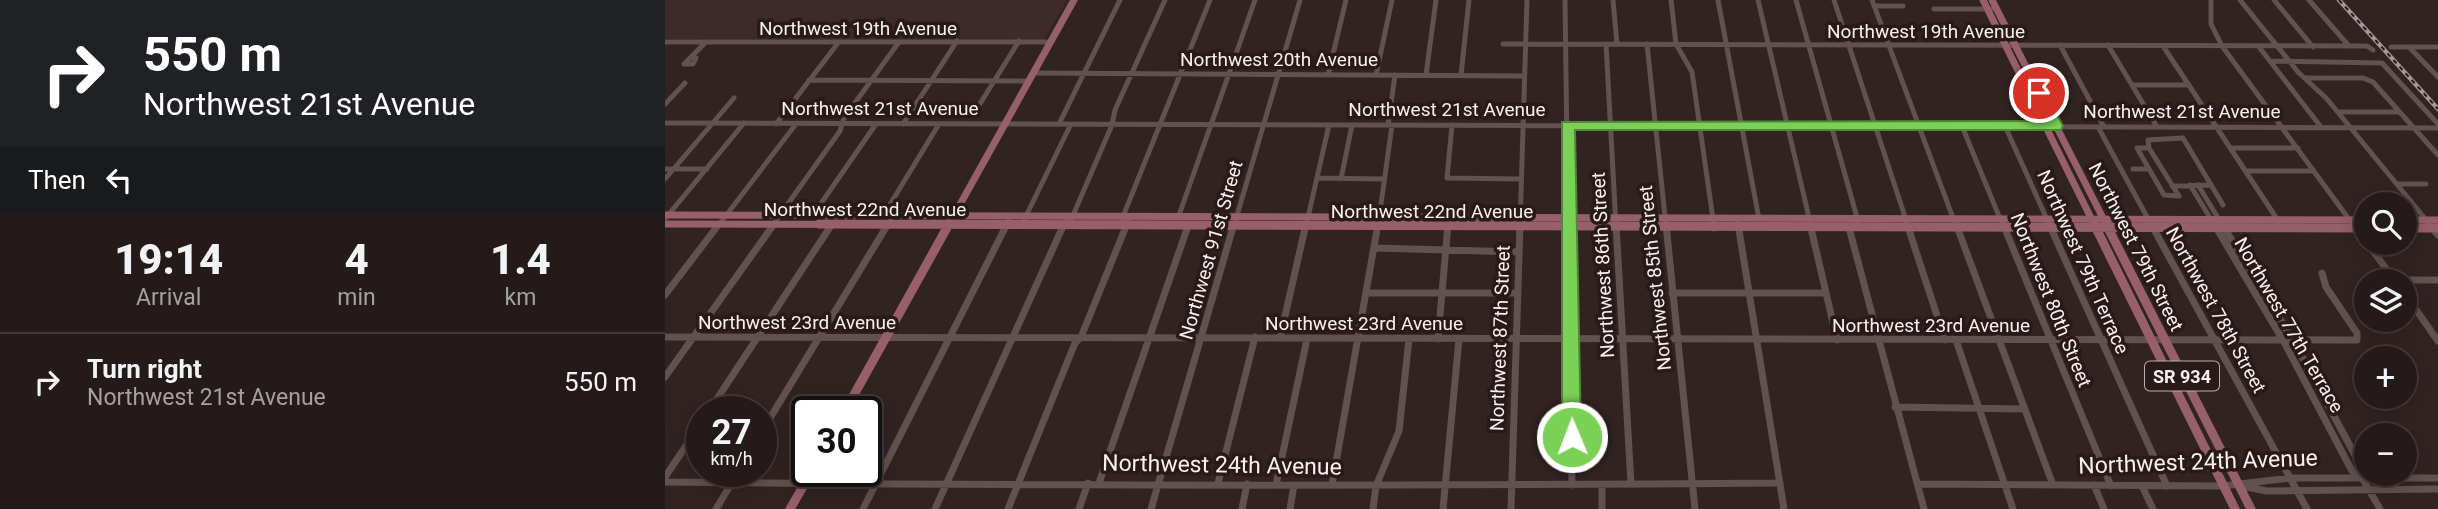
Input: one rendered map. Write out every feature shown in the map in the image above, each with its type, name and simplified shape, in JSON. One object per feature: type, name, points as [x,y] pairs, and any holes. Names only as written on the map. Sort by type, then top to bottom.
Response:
[{"type":"main road","points":[[853,396],[1074,0]]},
{"type":"main road","name":"Northwest 79th Street","points":[[1983,0],[2235,509]]},
{"type":"main road","name":"Northwest 79th Street","points":[[1992,0],[2251,509]]},
{"type":"main road","points":[[2022,80],[2032,80]]},
{"type":"main road","points":[[2070,176],[2080,175]]},
{"type":"main road","name":"Northwest 22nd Avenue","points":[[666,216],[1025,216],[1123,226],[1234,227],[1448,228],[1519,222]]},
{"type":"main road","name":"Northwest 22nd Avenue","points":[[665,225],[1021,225],[1126,217],[1449,218],[1569,223],[1759,219],[1848,224],[1860,228],[1909,229],[1957,229],[2003,224]]},
{"type":"main road","name":"Northwest 22nd Avenue","points":[[1848,224],[1857,219],[1954,219],[2003,224],[2105,223],[2147,219],[2283,228],[2354,228]]},
{"type":"main road","name":"Northwest 22nd Avenue","points":[[2105,223],[2152,228],[2277,219],[2354,219]]},
{"type":"main road","points":[[2417,220],[2438,220]]},
{"type":"main road","name":"Northwest 22nd Avenue","points":[[1665,223],[1714,228],[1809,223]]},
{"type":"main road","points":[[2417,229],[2436,230]]},
{"type":"main road","points":[[2120,276],[2131,284],[2145,303]]},
{"type":"main road","points":[[2185,408],[2199,408]]},
{"type":"main road","points":[[790,509],[803,487]]},
{"type":"street","points":[[1059,124],[1120,0]]},
{"type":"street","points":[[935,509],[1011,338],[1112,125],[1115,110],[1165,0]]},
{"type":"street","points":[[1009,509],[1075,343],[1081,337],[1210,0]]},
{"type":"street","points":[[1175,226],[1255,0]]},
{"type":"street","name":"Northwest 91st Street","points":[[1151,509],[1300,0]]},
{"type":"street","points":[[1328,75],[1346,0]]},
{"type":"street","points":[[1376,75],[1391,0]]},
{"type":"street","points":[[1426,75],[1436,0]]},
{"type":"street","points":[[1461,75],[1469,0]]},
{"type":"street","name":"Northwest 87th Street","points":[[1511,509],[1527,0]]},
{"type":"street","points":[[1565,0],[1572,485]]},
{"type":"street","points":[[1613,0],[1617,44]]},
{"type":"street","points":[[1671,0],[1676,44],[1692,72],[1714,228]]},
{"type":"street","points":[[1718,0],[1759,219]]},
{"type":"street","points":[[1758,0],[1836,340]]},
{"type":"street","points":[[1796,0],[1860,228]]},
{"type":"street","points":[[1834,0],[1945,340]]},
{"type":"street","points":[[2211,0],[2211,24],[2222,46],[2354,225]]},
{"type":"street","points":[[2240,0],[2277,47],[2338,112],[2436,230]]},
{"type":"street","points":[[2273,0],[2313,47]]},
{"type":"street","points":[[2309,0],[2349,47]]},
{"type":"street","points":[[1903,6],[1873,3],[2053,485]]},
{"type":"street","points":[[1934,9],[1997,9]]},
{"type":"street","points":[[903,124],[957,41]]},
{"type":"street","points":[[978,107],[1019,41]]},
{"type":"street","name":"Northwest 19th Avenue","points":[[665,42],[1051,42]]},
{"type":"street","points":[[692,57],[706,42]]},
{"type":"street","points":[[665,377],[840,131],[842,124],[899,42]]},
{"type":"street","points":[[776,124],[838,43]]},
{"type":"street","name":"Northwest 19th Avenue","points":[[1503,44],[2367,46],[2373,51]]},
{"type":"street","name":"Northwest 86th Street","points":[[1606,44],[1631,484]]},
{"type":"street","name":"Northwest 85th Street","points":[[1647,44],[1695,509]]},
{"type":"street","name":"Northwest 78th Street","points":[[2060,45],[2123,174],[2307,509]]},
{"type":"street","points":[[2108,45],[2157,127]]},
{"type":"street","points":[[2163,46],[2283,228]]},
{"type":"street","points":[[2259,47],[2321,127]]},
{"type":"street","points":[[2391,47],[2438,47]]},
{"type":"street","points":[[2409,47],[2438,77]]},
{"type":"street","points":[[2270,61],[2382,63],[2437,124]]},
{"type":"street","name":"Northwest 20th Avenue","points":[[1033,73],[1524,76]]},
{"type":"street","points":[[1332,485],[1375,248],[1395,75]]},
{"type":"street","points":[[2305,78],[2368,80],[2376,85],[2438,155]]},
{"type":"street","points":[[809,80],[1029,81]]},
{"type":"street","points":[[665,104],[685,82]]},
{"type":"street","points":[[2132,85],[2189,85]]},
{"type":"street","points":[[665,179],[734,98]]},
{"type":"street","points":[[2338,112],[2400,112]]},
{"type":"street","name":"Northwest 21st Avenue","points":[[665,123],[2101,127],[2413,127],[2437,124]]},
{"type":"street","points":[[666,216],[744,124]]},
{"type":"street","points":[[665,295],[796,124]]},
{"type":"street","points":[[813,215],[876,124]]},
{"type":"street","points":[[883,216],[939,124]]},
{"type":"street","points":[[1021,225],[1071,124]]},
{"type":"street","points":[[1280,338],[1329,125]]},
{"type":"street","points":[[1342,178],[1352,125]]},
{"type":"street","points":[[1452,125],[1447,178],[1521,179]]},
{"type":"street","name":"Northwest 80th Street","points":[[1962,126],[2111,485]]},
{"type":"street","name":"Northwest 79th Terrace","points":[[2005,126],[2167,486]]},
{"type":"street","points":[[2149,148],[2137,148],[2164,195],[2179,196],[2149,148],[2148,139],[2183,138],[2223,205]]},
{"type":"street","points":[[2231,148],[2298,148]]},
{"type":"street","points":[[665,169],[707,169]]},
{"type":"street","points":[[2133,169],[2149,169]]},
{"type":"street","points":[[2246,171],[2314,171]]},
{"type":"street","points":[[1318,178],[1383,179]]},
{"type":"street","points":[[2397,184],[2426,184]]},
{"type":"street","name":"Northwest 77th Terrace","points":[[2198,185],[2354,472]]},
{"type":"street","points":[[2172,186],[2211,185]]},
{"type":"street","name":"Northwest 77th Terrace","points":[[2190,186],[2294,342],[2354,453]]},
{"type":"street","points":[[719,396],[838,215]]},
{"type":"street","points":[[777,406],[893,216]]},
{"type":"street","points":[[882,472],[1011,216]]},
{"type":"street","points":[[1438,339],[1449,218]]},
{"type":"street","points":[[1738,219],[1784,509]]},
{"type":"street","points":[[1848,224],[1924,509]]},
{"type":"street","points":[[1099,483],[1188,226]]},
{"type":"street","points":[[1375,248],[1519,252]]},
{"type":"street","name":"Northwest 23rd Avenue","points":[[665,337],[2284,342],[2357,340],[2357,333],[2326,287],[2322,273]]},
{"type":"street","points":[[2417,280],[2438,280]]},
{"type":"street","points":[[1367,293],[1518,293]]},
{"type":"street","points":[[1672,293],[1825,293]]},
{"type":"street","points":[[2417,311],[2438,341]]},
{"type":"street","points":[[1218,482],[1255,338]]},
{"type":"street","points":[[1276,485],[1307,339]]},
{"type":"street","points":[[1373,509],[1376,486],[1399,431],[1409,339]]},
{"type":"street","points":[[1443,509],[1459,339]]},
{"type":"street","points":[[1956,341],[2013,509]]},
{"type":"street","points":[[2296,365],[2307,366]]},
{"type":"street","points":[[1895,407],[2024,409]]},
{"type":"street","points":[[2319,408],[2330,408]]},
{"type":"street","points":[[665,479],[686,447]]},
{"type":"street","name":"Northwest 24th Avenue","points":[[1917,484],[2223,486],[2290,478],[2354,478]]},
{"type":"street","name":"Northwest 24th Avenue","points":[[2417,478],[2438,478]]},
{"type":"street","name":"Northwest 24th Avenue","points":[[665,479],[686,480]]},
{"type":"street","name":"Northwest 24th Avenue","points":[[882,484],[1218,482],[1276,485],[1511,486],[1780,483]]},
{"type":"street","points":[[1079,509],[1088,483]]},
{"type":"street","points":[[1242,509],[1248,484]]},
{"type":"street","points":[[1290,509],[1294,485]]},
{"type":"street","points":[[1602,485],[1602,509]]},
{"type":"street","points":[[2094,485],[2104,509]]},
{"type":"street","points":[[2239,485],[2267,491],[2438,489]]},
{"type":"street","points":[[2142,486],[2153,509]]},
{"type":"street","points":[[716,509],[729,487]]},
{"type":"street","points":[[863,509],[874,487]]},
{"type":"street","name":"Northwest 77th Terrace","points":[[2368,488],[2380,509]]},
{"type":"shaded area","points":[[665,0],[1067,0],[1044,40],[665,39]]},
{"type":"railway","points":[[2339,0],[2438,109]]},
{"type":"route","points":[[1572,437],[1567,125],[2056,126],[2039,93]]}]
